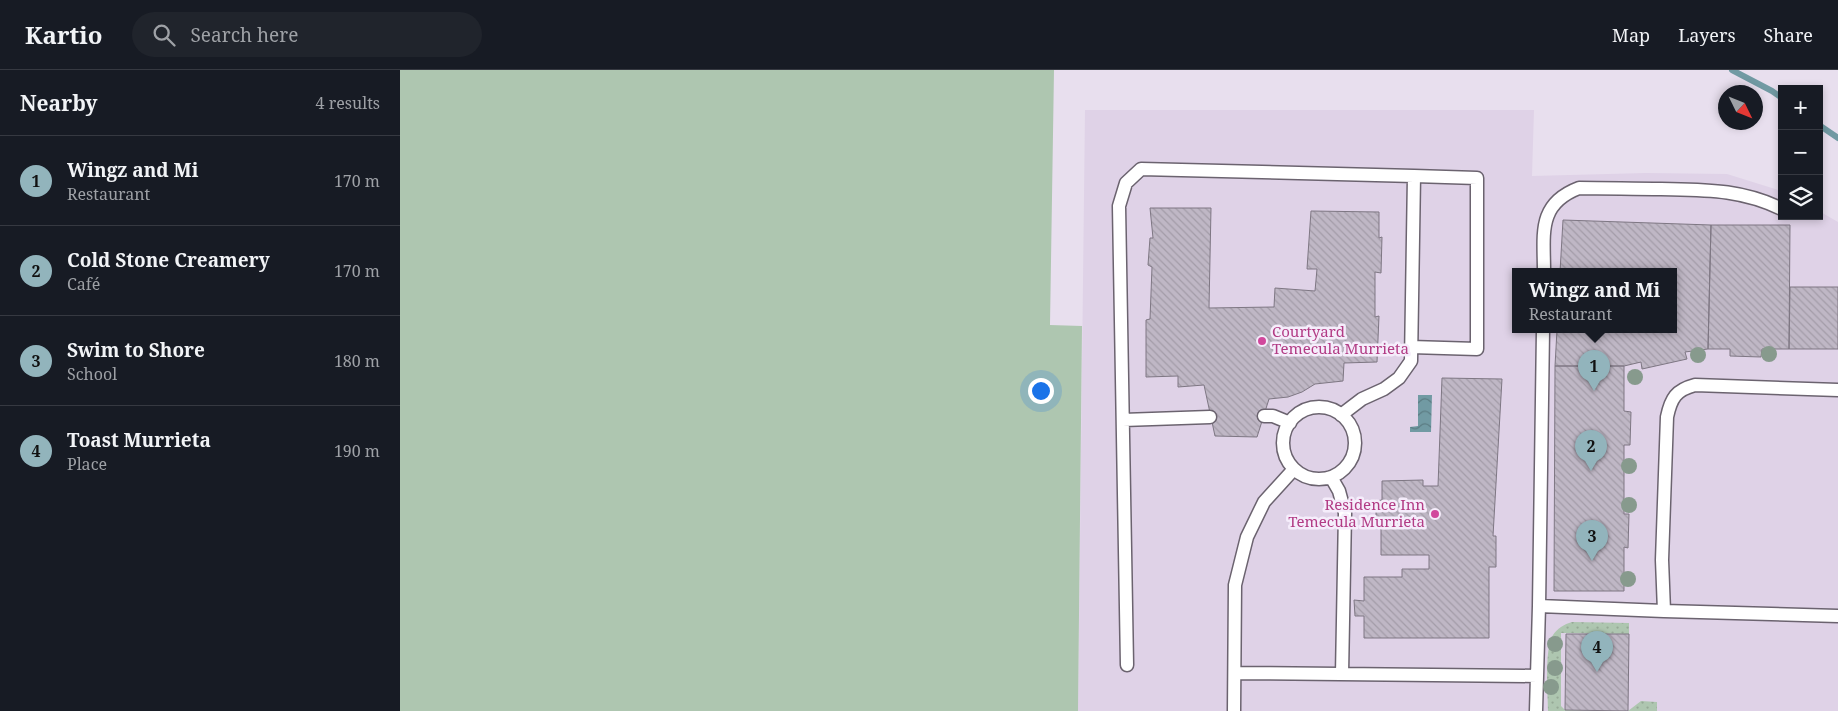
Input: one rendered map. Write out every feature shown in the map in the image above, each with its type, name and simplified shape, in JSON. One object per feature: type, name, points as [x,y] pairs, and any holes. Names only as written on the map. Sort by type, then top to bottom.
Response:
[{"type":"lane","points":[[1127,665],[1119,206],[1126,183],[1141,169],[1477,178],[1476,349],[1411,347]]},
{"type":"lane","points":[[1341,415],[1362,399],[1384,389],[1399,378],[1411,361],[1414,176]]},
{"type":"lane","points":[[1544,268],[1544,222],[1548,212],[1558,199],[1568,192],[1580,188],[1713,190],[1738,193],[1764,200],[1778,207]]},
{"type":"lane","points":[[1536,711],[1543,333]]},
{"type":"lane","points":[[1664,612],[1662,560],[1667,417],[1669,404],[1675,395],[1695,385],[1838,390]]},
{"type":"lane","points":[[1327,408],[1341,415],[1347,420],[1354,434],[1354,451],[1347,465],[1331,477],[1319,479],[1310,478],[1294,469],[1284,453],[1283,444],[1284,435],[1290,423],[1300,413],[1308,409],[1327,408]]},
{"type":"lane","points":[[1264,416],[1273,416],[1290,423]]},
{"type":"lane","points":[[1123,420],[1210,418]]},
{"type":"lane","points":[[1234,711],[1235,585],[1247,536],[1264,502],[1294,469]]},
{"type":"lane","points":[[1331,477],[1345,513],[1342,674]]},
{"type":"lane","points":[[1539,606],[1664,612],[1838,616]]},
{"type":"lane","points":[[1235,673],[1537,676]]},
{"type":"shaded area","points":[[1085,110],[1534,110],[1532,176],[1646,173],[1727,174],[1778,190],[1778,220],[1823,220],[1823,213],[1838,222],[1838,711],[1078,711]]},
{"type":"green space","points":[[400,70],[1054,70],[1050,325],[1082,326],[1078,711],[400,711]]},
{"type":"green space","points":[[1572,622],[1629,623],[1629,634],[1561,633],[1561,706],[1565,710],[1622,711],[1548,711],[1547,661],[1550,642],[1553,635],[1559,629]]},
{"type":"green space","points":[[1641,701],[1657,702],[1657,711],[1628,711]]},
{"type":"water","points":[[1418,395],[1432,395],[1431,432],[1410,432],[1410,427],[1418,426]]},
{"type":"building","name":"Courtyard Temecula Murrieta","points":[[1150,208],[1211,208],[1209,308],[1274,307],[1275,288],[1315,291],[1317,269],[1307,269],[1311,211],[1379,212],[1379,238],[1382,237],[1381,273],[1375,272],[1375,317],[1379,316],[1377,362],[1344,363],[1343,381],[1315,384],[1302,392],[1288,397],[1269,399],[1257,437],[1215,436],[1204,385],[1178,387],[1178,376],[1146,377],[1146,320],[1150,319],[1152,267],[1148,265],[1150,238],[1153,238]]},
{"type":"building","points":[[1563,220],[1711,225],[1708,349],[1685,352],[1687,359],[1642,369],[1641,362],[1624,366],[1555,366],[1557,333],[1677,333],[1677,268],[1560,268]]},
{"type":"building","points":[[1711,225],[1790,225],[1789,349],[1762,349],[1761,357],[1730,356],[1730,349],[1708,349]]},
{"type":"building","points":[[1790,287],[1838,287],[1838,349],[1789,349]]},
{"type":"building","points":[[1555,366],[1624,366],[1624,411],[1631,412],[1630,445],[1624,445],[1624,514],[1629,514],[1628,548],[1624,547],[1624,591],[1554,591]]},
{"type":"building","name":"Residence Inn Temecula Murrieta","points":[[1442,378],[1502,379],[1493,536],[1496,536],[1496,567],[1489,567],[1489,638],[1364,638],[1364,616],[1355,616],[1354,600],[1364,601],[1364,577],[1402,577],[1402,569],[1429,569],[1429,555],[1381,555],[1381,527],[1376,527],[1376,501],[1382,500],[1382,481],[1423,480],[1423,486],[1438,486]]},
{"type":"building","points":[[1566,634],[1629,634],[1628,711],[1565,710]]},
{"type":"waterway","points":[[1732,70],[1778,95]]},
{"type":"waterway","points":[[1823,128],[1838,138]]},
{"type":"place","name":"Courtyard Temecula Murrieta","points":[[1262,341]]},
{"type":"place","name":"Wingz and Mi","points":[[1594,391]]},
{"type":"place","name":"Cold Stone Creamery","points":[[1591,471]]},
{"type":"place","name":"Residence Inn Temecula Murrieta","points":[[1435,514]]},
{"type":"place","name":"Swim to Shore","points":[[1592,561]]},
{"type":"place","name":"Toast Murrieta","points":[[1597,672]]}]
